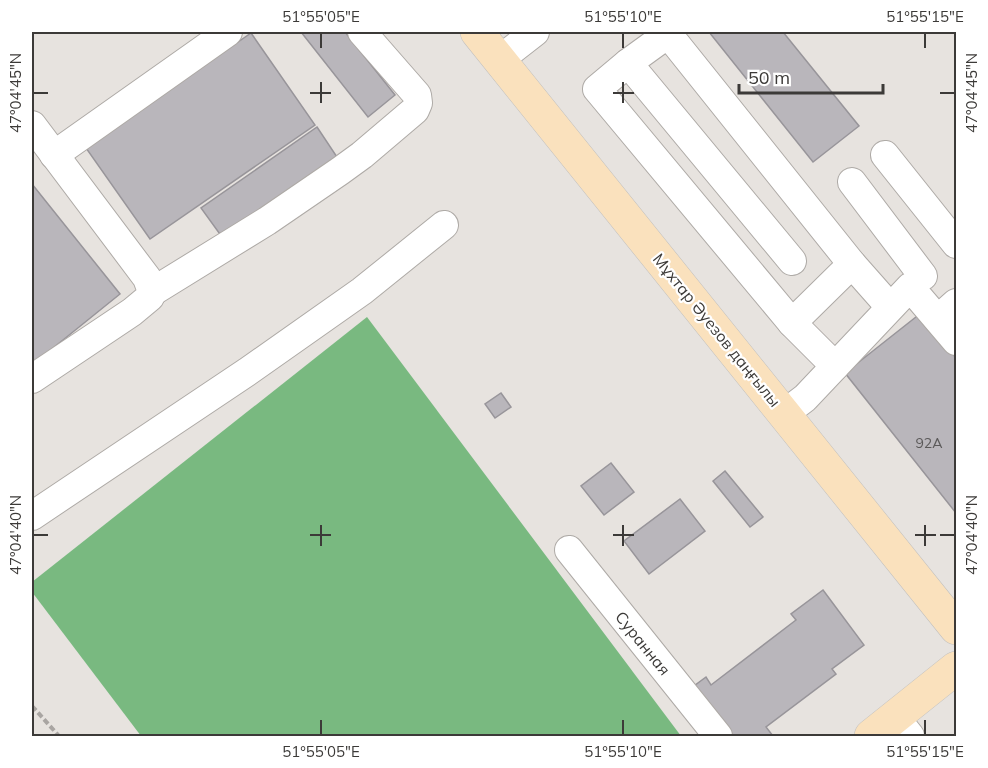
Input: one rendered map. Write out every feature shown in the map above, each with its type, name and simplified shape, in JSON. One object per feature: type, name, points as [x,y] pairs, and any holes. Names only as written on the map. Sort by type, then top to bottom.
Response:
[{"type":"main road","name":"Мұхтар Әуезов даңғылы","points":[[477,32],[957,628]]},
{"type":"main road","points":[[892,730],[957,669]]},
{"type":"street","points":[[54,155],[228,32]]},
{"type":"street","points":[[32,379],[132,312],[150,297],[152,292],[267,221],[340,171],[415,110],[418,103],[417,95],[362,32]]},
{"type":"street","points":[[499,60],[535,32]]},
{"type":"street","points":[[836,366],[792,323],[597,89],[668,34],[852,264],[890,307]]},
{"type":"street","points":[[628,63],[792,261]]},
{"type":"street","points":[[32,126],[147,278],[152,292]]},
{"type":"street","points":[[784,414],[805,398],[890,307],[957,244],[885,155]]},
{"type":"street","points":[[852,182],[917,282],[947,311],[957,341]]},
{"type":"street","points":[[32,516],[247,372],[362,291],[444,225]]},
{"type":"street","points":[[765,289],[824,228]]},
{"type":"street","points":[[792,323],[852,264]]},
{"type":"street","name":"Суранная","points":[[569,550],[718,736]]},
{"type":"path","points":[[32,706],[59,736]]},
{"type":"green space","points":[[367,317],[681,736],[141,736],[32,592],[32,582]]},
{"type":"building","points":[[301,32],[345,32],[395,95],[368,117]]},
{"type":"building","points":[[709,32],[783,32],[859,126],[813,162]]},
{"type":"building","points":[[251,33],[315,125],[150,239],[86,148]]},
{"type":"building","points":[[317,127],[337,157],[222,237],[201,208]]},
{"type":"building","points":[[32,184],[120,294],[32,365]]},
{"type":"building","points":[[921,313],[956,358],[956,513],[845,373]]},
{"type":"building","points":[[501,393],[511,407],[495,418],[485,404]]},
{"type":"building","points":[[611,463],[634,492],[604,515],[581,486]]},
{"type":"building","points":[[725,471],[763,517],[750,527],[713,481]]},
{"type":"building","points":[[680,499],[705,531],[649,574],[624,541]]},
{"type":"building","points":[[823,590],[864,645],[832,669],[836,674],[766,727],[773,736],[733,736],[694,686],[706,677],[711,685],[796,620],[791,614]]}]
